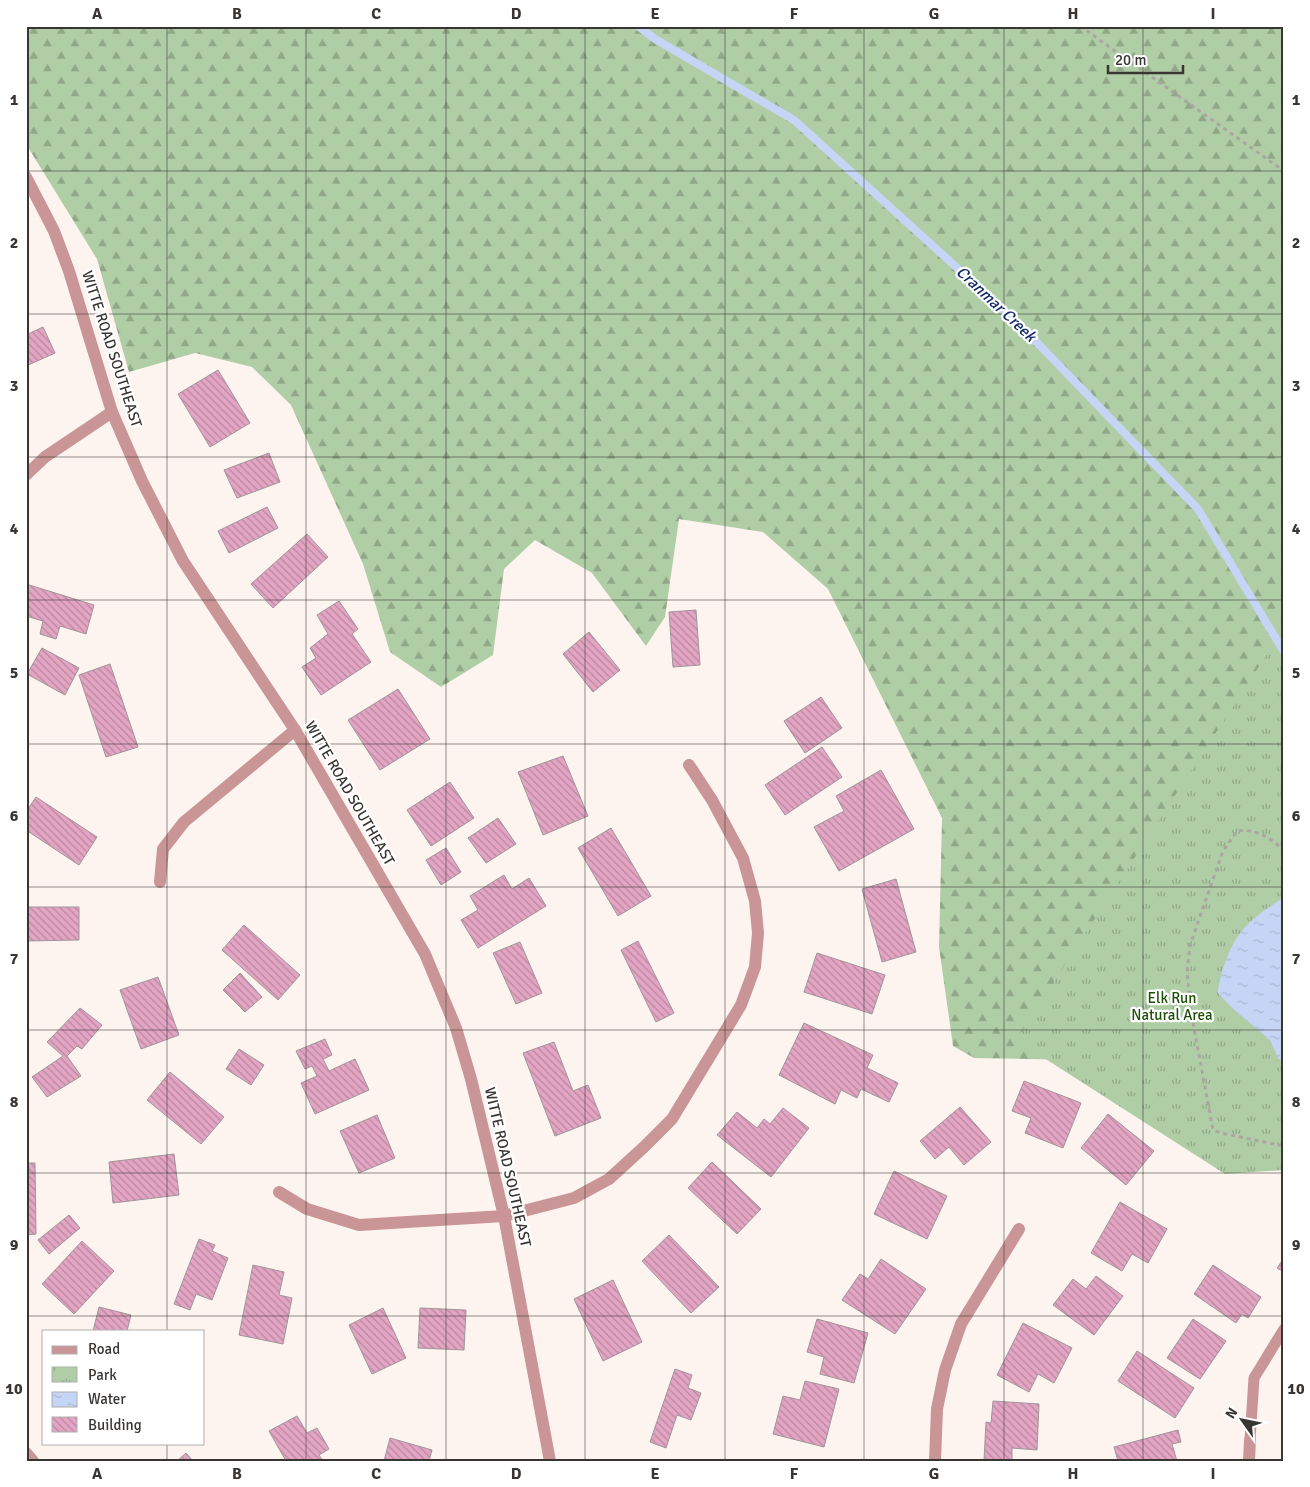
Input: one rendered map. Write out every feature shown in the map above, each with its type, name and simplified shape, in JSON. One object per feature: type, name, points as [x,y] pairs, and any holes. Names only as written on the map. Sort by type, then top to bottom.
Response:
[{"type":"street","name":"WITTE ROAD SOUTHEAST","points":[[26,177],[54,231],[70,270],[112,412],[142,481],[183,561],[295,730],[425,954],[456,1028],[504,1216],[550,1461]]},
{"type":"street","points":[[26,475],[45,457],[112,412]]},
{"type":"street","points":[[160,882],[163,849],[184,822],[295,730]]},
{"type":"street","points":[[279,1192],[306,1210],[359,1225],[504,1216],[574,1198],[609,1179],[672,1118],[741,1005],[755,967],[758,934],[755,901],[743,858],[712,800],[689,765]]},
{"type":"street","points":[[935,1461],[937,1410],[945,1370],[961,1324],[1019,1229]]},
{"type":"street","points":[[1249,1461],[1250,1440]]},
{"type":"street","points":[[26,1453],[33,1461]]},
{"type":"lane","points":[[1250,1440],[1254,1378],[1284,1329]]},
{"type":"path","points":[[1080,26],[1284,171]]},
{"type":"path","points":[[1284,852],[1280,847],[1258,833],[1247,830],[1237,832],[1230,840],[1222,851],[1190,945],[1187,974],[1213,1130],[1284,1146]]},
{"type":"green space","points":[[26,26],[1284,26],[1284,801],[1076,1060],[974,1058],[953,1046],[939,947],[942,818],[828,589],[763,532],[679,519],[665,617],[646,646],[592,573],[535,540],[504,569],[493,655],[441,687],[390,652],[363,564],[291,405],[252,367],[195,353],[129,372],[97,259],[26,144]]},
{"type":"green space","name":"Elk Run Natural Area","points":[[1284,628],[1284,1170],[1225,1174],[1016,1040]]},
{"type":"water","points":[[1284,897],[1284,1063],[1278,1058],[1270,1040],[1231,1007],[1218,993],[1220,978],[1237,938],[1255,917]]},
{"type":"building","points":[[43,327],[55,353],[26,366],[26,335]]},
{"type":"building","points":[[218,370],[250,423],[210,447],[178,394]]},
{"type":"building","points":[[269,453],[280,482],[237,498],[224,470]]},
{"type":"building","points":[[267,507],[278,528],[229,553],[218,531]]},
{"type":"building","points":[[307,534],[328,557],[273,608],[251,584]]},
{"type":"building","points":[[26,584],[94,605],[86,634],[60,626],[56,639],[40,634],[43,621],[26,616]]},
{"type":"building","points":[[339,601],[358,629],[352,634],[371,662],[321,695],[302,667],[316,658],[310,648],[328,634],[317,615]]},
{"type":"building","points":[[696,610],[700,665],[673,667],[669,612]]},
{"type":"building","points":[[589,632],[620,670],[593,692],[563,654]]},
{"type":"building","points":[[42,648],[79,668],[65,695],[27,674]]},
{"type":"building","points":[[110,664],[138,747],[106,757],[79,675]]},
{"type":"building","points":[[398,689],[430,739],[380,770],[348,720]]},
{"type":"building","points":[[821,697],[842,728],[805,753],[784,721]]},
{"type":"building","points":[[822,747],[842,777],[785,815],[765,785]]},
{"type":"building","points":[[563,756],[588,816],[543,835],[518,772]]},
{"type":"building","points":[[881,770],[914,829],[839,871],[814,827],[844,811],[836,796]]},
{"type":"building","points":[[450,782],[474,818],[431,846],[407,810]]},
{"type":"building","points":[[36,797],[97,837],[79,865],[26,830],[26,812]]},
{"type":"building","points":[[498,818],[516,844],[486,863],[468,838]]},
{"type":"building","points":[[611,828],[651,896],[618,916],[578,848]]},
{"type":"building","points":[[446,848],[461,872],[441,885],[426,860]]},
{"type":"building","points":[[504,875],[512,889],[529,878],[546,906],[478,948],[461,920],[478,910],[470,896]]},
{"type":"building","points":[[896,879],[916,952],[882,962],[862,889]]},
{"type":"building","points":[[26,907],[79,907],[79,940],[26,941]]},
{"type":"building","points":[[244,925],[300,975],[278,1000],[222,950]]},
{"type":"building","points":[[638,941],[674,1013],[656,1022],[621,950]]},
{"type":"building","points":[[520,942],[542,993],[516,1004],[493,953]]},
{"type":"building","points":[[817,953],[885,975],[872,1014],[804,992]]},
{"type":"building","points":[[240,973],[262,997],[245,1012],[223,990]]},
{"type":"building","points":[[158,977],[179,1035],[141,1049],[120,990]]},
{"type":"building","points":[[80,1008],[102,1025],[82,1049],[77,1046],[67,1056],[81,1076],[47,1097],[32,1077],[63,1056],[47,1042]]},
{"type":"building","points":[[804,1023],[873,1055],[867,1068],[898,1083],[889,1102],[861,1089],[857,1098],[841,1090],[835,1104],[779,1075]]},
{"type":"building","points":[[325,1039],[332,1055],[323,1059],[329,1071],[355,1059],[369,1090],[315,1114],[301,1083],[317,1076],[312,1066],[305,1069],[296,1051]]},
{"type":"building","points":[[554,1042],[573,1091],[588,1085],[601,1118],[555,1136],[523,1053]]},
{"type":"building","points":[[239,1049],[264,1065],[251,1085],[226,1069]]},
{"type":"building","points":[[170,1072],[224,1117],[201,1144],[147,1100]]},
{"type":"building","points":[[1024,1081],[1081,1103],[1063,1148],[1025,1133],[1031,1118],[1012,1111]]},
{"type":"building","points":[[960,1107],[991,1142],[964,1165],[949,1147],[935,1159],[920,1141]]},
{"type":"building","points":[[783,1108],[809,1128],[771,1177],[717,1135],[737,1112],[757,1128],[764,1119],[770,1124]]},
{"type":"building","points":[[1108,1114],[1154,1151],[1126,1185],[1081,1148]]},
{"type":"building","points":[[377,1115],[395,1158],[359,1173],[340,1131]]},
{"type":"building","points":[[174,1154],[179,1195],[113,1203],[109,1162]]},
{"type":"building","points":[[712,1162],[761,1209],[737,1234],[688,1188]]},
{"type":"building","points":[[26,1163],[35,1163],[36,1234],[26,1235]]},
{"type":"building","points":[[894,1171],[947,1196],[927,1239],[874,1214]]},
{"type":"building","points":[[1120,1202],[1167,1229],[1148,1263],[1132,1254],[1122,1271],[1091,1253]]},
{"type":"building","points":[[69,1215],[80,1228],[49,1254],[38,1240]]},
{"type":"building","points":[[669,1235],[719,1287],[691,1313],[642,1261]]},
{"type":"building","points":[[199,1239],[215,1245],[212,1251],[228,1258],[212,1300],[196,1294],[190,1310],[174,1304]]},
{"type":"building","points":[[82,1241],[114,1271],[74,1314],[42,1284]]},
{"type":"building","points":[[1284,1258],[1284,1272],[1277,1268]]},
{"type":"building","points":[[881,1259],[926,1289],[895,1334],[842,1300],[860,1274],[868,1279]]},
{"type":"building","points":[[253,1265],[284,1272],[279,1295],[292,1298],[283,1344],[239,1335]]},
{"type":"building","points":[[1213,1265],[1261,1297],[1248,1318],[1242,1314],[1236,1323],[1194,1294]]},
{"type":"building","points":[[1096,1276],[1123,1296],[1094,1335],[1053,1305],[1073,1279],[1086,1289]]},
{"type":"building","points":[[613,1280],[642,1342],[603,1361],[574,1299]]},
{"type":"building","points":[[99,1307],[131,1315],[127,1330],[93,1330]]},
{"type":"building","points":[[383,1308],[406,1358],[372,1374],[349,1325]]},
{"type":"building","points":[[420,1308],[466,1310],[464,1350],[418,1348]]},
{"type":"building","points":[[817,1319],[868,1333],[854,1383],[820,1374],[824,1357],[807,1352]]},
{"type":"building","points":[[1193,1319],[1226,1341],[1200,1379],[1167,1358]]},
{"type":"building","points":[[1023,1323],[1072,1348],[1054,1383],[1038,1374],[1029,1392],[997,1375]]},
{"type":"building","points":[[1137,1351],[1194,1388],[1175,1418],[1118,1381]]},
{"type":"building","points":[[675,1369],[692,1375],[688,1388],[701,1393],[691,1420],[677,1415],[666,1448],[650,1442]]},
{"type":"building","points":[[805,1381],[839,1389],[824,1447],[773,1434],[783,1396],[800,1400]]},
{"type":"building","points":[[993,1401],[1039,1404],[1037,1450],[1012,1448],[1012,1461],[984,1460],[986,1422],[991,1423]]},
{"type":"building","points":[[297,1416],[307,1433],[317,1428],[329,1449],[319,1455],[323,1461],[286,1461],[269,1431]]},
{"type":"building","points":[[1178,1430],[1181,1442],[1172,1444],[1177,1461],[1118,1461],[1114,1447]]},
{"type":"building","points":[[390,1438],[432,1450],[429,1461],[384,1461]]},
{"type":"building","points":[[186,1453],[193,1461],[177,1461]]},
{"type":"waterway","name":"Cranmar Creek","points":[[638,26],[655,39],[794,120],[1019,324],[1198,509],[1284,652]]}]
